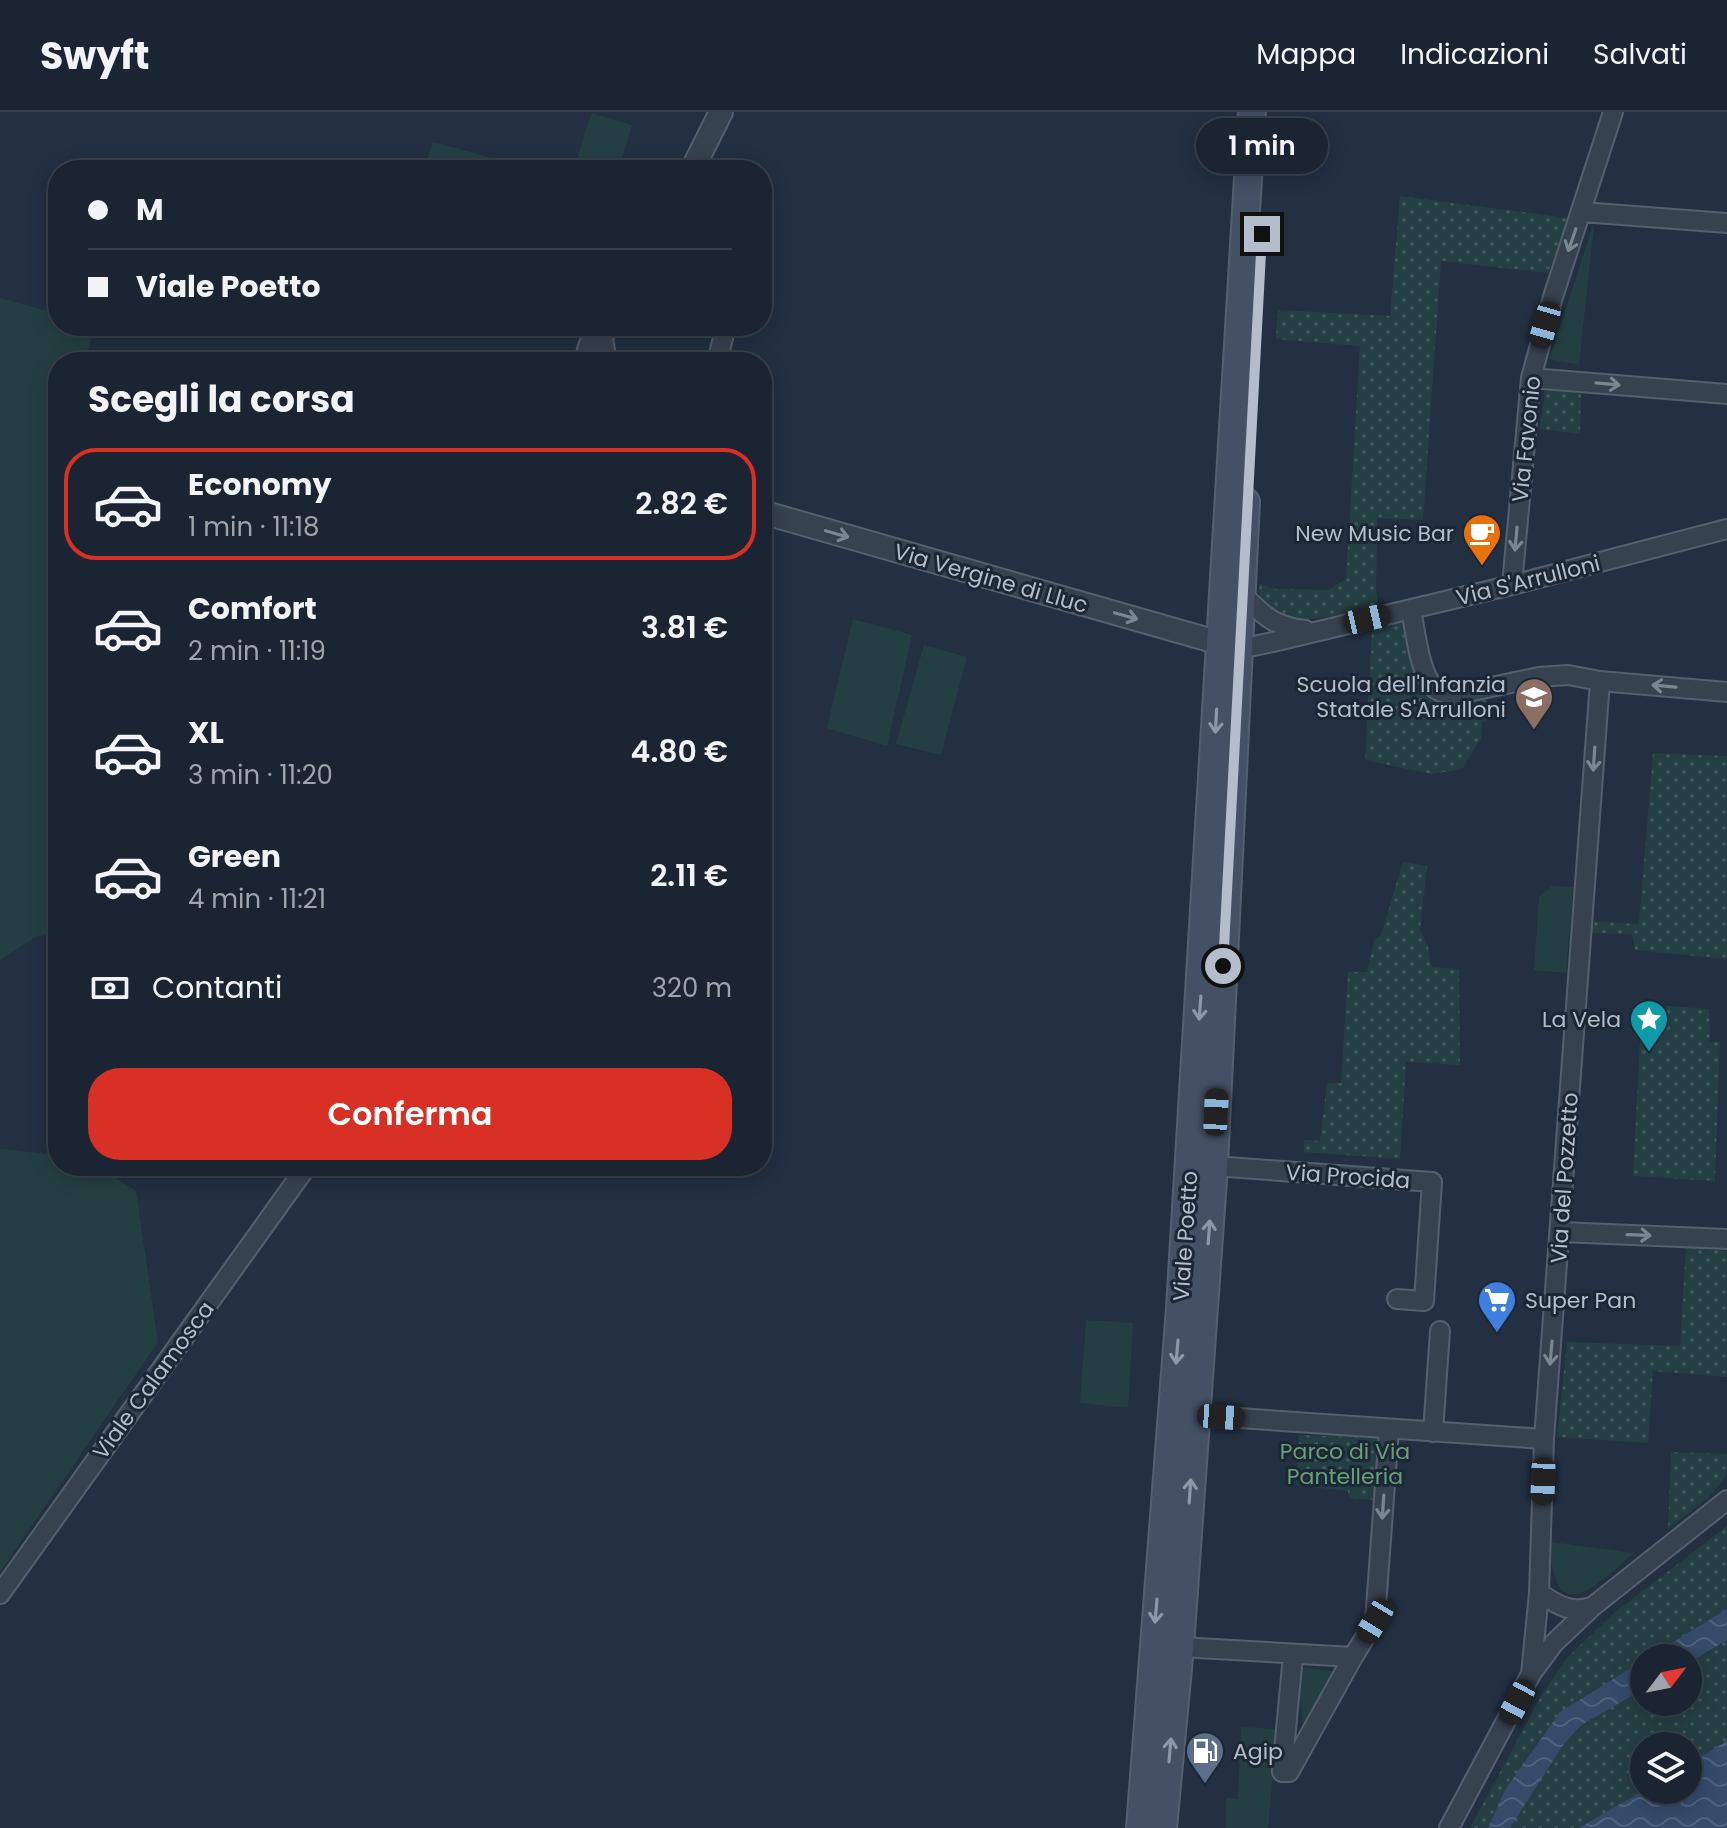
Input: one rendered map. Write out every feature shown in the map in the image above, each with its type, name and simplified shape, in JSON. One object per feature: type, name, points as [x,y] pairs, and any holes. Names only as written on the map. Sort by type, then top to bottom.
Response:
[{"type":"main road","name":"Viale Poetto","points":[[1163,1828],[1180,1647],[1214,1166],[1229,646],[1252,112]]},
{"type":"main road","name":"Viale Poetto","points":[[1140,1828],[1181,1293],[1208,871],[1229,646],[1242,594],[1270,112]]},
{"type":"street","points":[[697,160],[721,112]]},
{"type":"street","name":"Via Favonio","points":[[1512,585],[1531,378],[1553,297],[1613,112]]},
{"type":"street","points":[[1582,212],[1727,223]]},
{"type":"street","points":[[1531,378],[1727,394]]},
{"type":"street","name":"Via Vergine di Lluc","points":[[772,515],[1229,646]]},
{"type":"street","name":"Via S'Arrulloni","points":[[1229,646],[1328,629],[1727,529]]},
{"type":"street","name":"Via S'Arrulloni","points":[[1242,594],[1264,617],[1283,627],[1328,629]]},
{"type":"street","points":[[1411,609],[1426,673],[1432,686],[1442,693],[1453,695],[1539,677],[1568,675],[1600,681],[1727,692]]},
{"type":"street","name":"Via del Pozzetto","points":[[1531,1674],[1539,1593],[1544,1439],[1600,681]]},
{"type":"street","name":"Via Procida","points":[[1214,1166],[1432,1182],[1424,1301],[1397,1299]]},
{"type":"street","name":"Viale Calamosca","points":[[0,1594],[300,1176]]},
{"type":"street","points":[[1561,1232],[1727,1239]]},
{"type":"street","points":[[1433,1432],[1440,1331]]},
{"type":"street","points":[[1195,1415],[1544,1439]]},
{"type":"street","points":[[1293,1655],[1282,1772],[1289,1772],[1375,1621],[1389,1430]]},
{"type":"street","points":[[1449,1828],[1531,1674],[1554,1643],[1592,1607],[1727,1500]]},
{"type":"street","points":[[1539,1593],[1562,1608],[1583,1610],[1592,1607]]},
{"type":"street","points":[[1180,1647],[1353,1657]]},
{"type":"green space","points":[[591,113],[632,125],[622,160],[577,160]]},
{"type":"green space","points":[[433,142],[499,160],[427,160]]},
{"type":"green space","points":[[1400,196],[1568,218],[1548,273],[1441,261],[1423,520],[1377,518],[1376,591],[1379,606],[1362,612],[1286,622],[1260,600],[1259,584],[1276,589],[1328,590],[1346,579],[1360,346],[1276,339],[1278,310],[1390,316]]},
{"type":"green space","points":[[1594,225],[1579,365],[1549,359],[1592,229]]},
{"type":"green space","points":[[0,298],[48,311],[48,336],[92,336],[88,352],[48,352],[48,934],[36,937],[0,960]]},
{"type":"green space","points":[[1545,390],[1581,393],[1580,434],[1540,429]]},
{"type":"green space","points":[[853,619],[912,635],[887,746],[827,728]]},
{"type":"green space","points":[[1408,621],[1443,701],[1487,700],[1494,717],[1482,723],[1481,739],[1462,769],[1431,774],[1365,760],[1372,630]]},
{"type":"green space","points":[[924,645],[967,657],[941,755],[896,744]]},
{"type":"green space","points":[[1653,753],[1727,756],[1727,959],[1635,950],[1632,934],[1587,933],[1588,921],[1639,924]]},
{"type":"green space","points":[[1403,862],[1427,866],[1420,930],[1428,946],[1431,967],[1459,969],[1460,1065],[1406,1062],[1400,1159],[1304,1152],[1304,1140],[1320,1141],[1327,1083],[1341,1083],[1348,972],[1367,972],[1374,940],[1381,935]]},
{"type":"green space","points":[[1552,886],[1573,887],[1566,973],[1534,970],[1539,897]]},
{"type":"green space","points":[[1642,1004],[1709,1009],[1710,1041],[1720,1042],[1715,1181],[1633,1176]]},
{"type":"green space","points":[[0,1149],[48,1154],[48,1176],[113,1176],[136,1191],[158,1342],[0,1572]]},
{"type":"green space","points":[[1686,1247],[1727,1251],[1727,1377],[1653,1371],[1648,1443],[1557,1437],[1567,1342],[1680,1346]]},
{"type":"green space","points":[[1086,1320],[1133,1323],[1128,1408],[1080,1403]]},
{"type":"green space","name":"Parco di Via Pantelleria","points":[[1299,1435],[1381,1438],[1378,1500],[1349,1498],[1348,1491],[1296,1485]]},
{"type":"green space","points":[[1671,1452],[1727,1454],[1727,1473],[1708,1498],[1668,1529]]},
{"type":"green space","points":[[1727,1526],[1727,1828],[1470,1828],[1544,1691],[1568,1657],[1613,1614]]},
{"type":"green space","points":[[1551,1542],[1634,1553],[1593,1587],[1571,1594],[1562,1590],[1556,1579],[1551,1561]]},
{"type":"green space","points":[[1298,1667],[1333,1671],[1303,1731]]},
{"type":"green space","points":[[1241,1727],[1277,1729],[1268,1828],[1226,1828],[1226,1798],[1238,1799]]},
{"type":"water","points":[[1727,1609],[1727,1640],[1702,1655],[1702,1644],[1670,1644]]},
{"type":"water","points":[[1630,1669],[1630,1697],[1581,1725],[1563,1745],[1510,1828],[1488,1828],[1505,1790],[1560,1712]]},
{"type":"water","points":[[1727,1741],[1727,1828],[1579,1828],[1630,1798],[1630,1804],[1702,1804],[1702,1756]]},
{"type":"place","name":"New Music Bar","points":[[1482,567]]},
{"type":"place","name":"Scuola dell'Infanzia Statale S'Arrulloni","points":[[1534,731]]},
{"type":"place","name":"La Vela","points":[[1649,1053]]},
{"type":"place","name":"Super Pan","points":[[1497,1334]]},
{"type":"place","name":"Agip","points":[[1205,1785]]},
{"type":"route","points":[[1223,966],[1262,234]]}]
